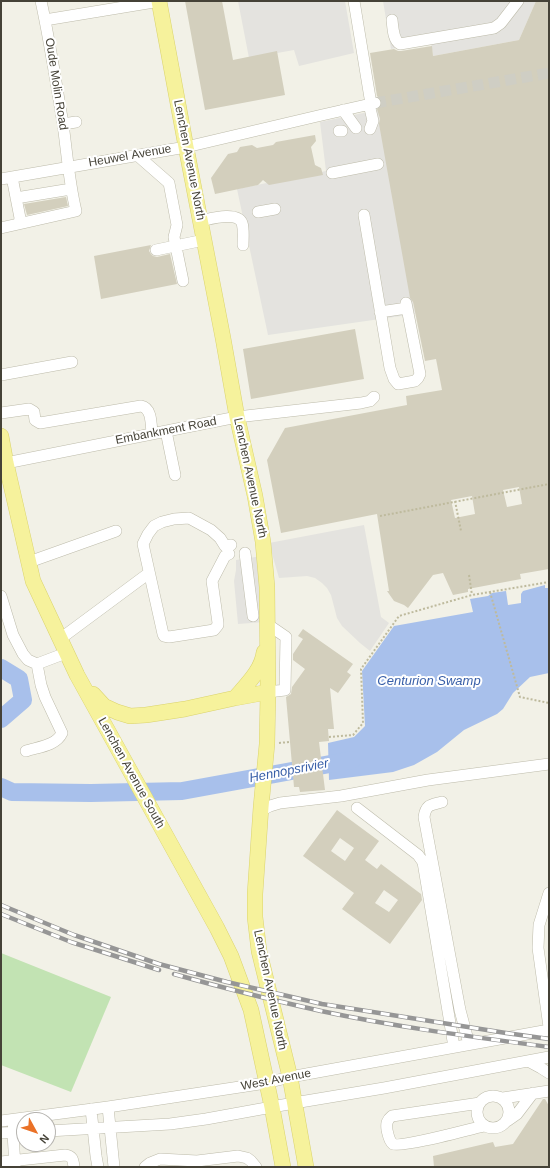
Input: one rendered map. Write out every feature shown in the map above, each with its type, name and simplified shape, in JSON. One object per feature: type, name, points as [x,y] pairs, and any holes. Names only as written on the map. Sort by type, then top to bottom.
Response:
[{"type":"main road","name":"Lenchen Avenue North","points":[[160,1],[200,221],[224,338],[237,417],[255,496],[263,542],[267,587],[267,744],[255,894],[255,917],[259,951],[290,1078],[306,1167]]},
{"type":"main road","name":"Lenchen Avenue South","points":[[1,436],[5,469],[33,581],[77,675],[218,928],[231,956],[251,1010],[272,1107],[283,1167]]},
{"type":"main road","points":[[235,698],[251,680],[263,659],[267,624]]},
{"type":"main road","points":[[77,675],[104,706],[130,716],[184,709],[268,692]]},
{"type":"street","name":"Oude Molin Road","points":[[19,224],[76,211],[71,189],[63,124],[42,1]]},
{"type":"street","points":[[45,20],[160,1]]},
{"type":"street","points":[[354,1],[372,104],[374,120],[370,129]]},
{"type":"street","points":[[392,20],[396,42],[400,44],[494,28],[501,22],[518,1]]},
{"type":"street","name":"Heuwel Avenue","points":[[1,179],[69,166],[186,147],[372,104]]},
{"type":"street","points":[[343,110],[356,128]]},
{"type":"street","points":[[63,124],[76,122]]},
{"type":"street","points":[[137,155],[169,183],[177,220],[174,237],[183,281]]},
{"type":"street","points":[[332,173],[378,164]]},
{"type":"street","points":[[1,228],[19,224],[20,218],[12,177]]},
{"type":"street","points":[[16,198],[71,189]]},
{"type":"street","points":[[258,212],[275,209]]},
{"type":"street","points":[[364,215],[380,312],[390,368],[394,379],[398,384],[415,381],[420,374],[406,306],[380,312]]},
{"type":"street","points":[[200,221],[232,216],[239,219],[242,224],[243,245]]},
{"type":"street","points":[[156,250],[204,240]]},
{"type":"street","points":[[1,375],[72,362]]},
{"type":"street","name":"Embankment Road","points":[[5,469],[152,434],[237,417],[361,403],[370,401],[374,397]]},
{"type":"street","points":[[1,413],[29,409],[34,412],[35,420],[40,423],[141,406],[145,407],[148,411],[152,434]]},
{"type":"street","points":[[166,431],[175,475]]},
{"type":"street","points":[[189,518],[211,530],[230,550],[225,556],[212,581],[218,626],[214,630],[169,637],[164,636],[149,573],[143,544],[154,526],[174,519],[189,518]]},
{"type":"street","points":[[29,562],[116,531]]},
{"type":"street","points":[[245,553],[253,616]]},
{"type":"street","points":[[37,664],[63,646],[149,573]]},
{"type":"street","points":[[1,596],[13,635],[23,654],[28,660],[37,664]]},
{"type":"street","points":[[26,751],[55,742],[62,734],[41,685],[37,664]]},
{"type":"street","points":[[261,809],[280,803],[341,796],[428,780],[549,764]]},
{"type":"street","points":[[442,802],[428,806],[424,817],[460,1010],[469,1044]]},
{"type":"street","points":[[357,808],[418,855],[423,862],[454,1047]]},
{"type":"street","points":[[549,893],[539,925],[538,935],[538,948],[547,1000],[549,1028]]},
{"type":"street","name":"West Avenue","points":[[1,1121],[108,1107],[266,1083],[549,1028]]},
{"type":"street","points":[[56,1130],[170,1124],[199,1120],[384,1088],[549,1057]]},
{"type":"street","points":[[528,1061],[549,1073]]},
{"type":"street","points":[[503,1098],[549,1091]]},
{"type":"street","points":[[480,1103],[392,1116],[388,1120],[388,1135],[393,1144],[399,1144],[429,1139],[484,1126],[494,1128],[504,1125],[517,1114],[533,1093]]},
{"type":"street","points":[[484,1126],[480,1122],[477,1107],[483,1099],[488,1096],[498,1096],[506,1101],[510,1111],[507,1121]]},
{"type":"street","points":[[108,1107],[114,1167]]},
{"type":"street","points":[[91,1109],[98,1167]]},
{"type":"street","points":[[14,1120],[16,1125]]},
{"type":"street","points":[[1,1134],[16,1133]]},
{"type":"street","points":[[15,1164],[17,1152]]},
{"type":"street","points":[[1,1162],[15,1164],[65,1155],[72,1157],[74,1167]]},
{"type":"street","points":[[145,1167],[150,1163],[160,1160],[197,1161],[238,1156],[247,1158],[256,1167]]},
{"type":"path","points":[[380,516],[549,484]]},
{"type":"path","points":[[455,501],[461,531]]},
{"type":"path","points":[[469,575],[472,594]]},
{"type":"path","points":[[329,737],[353,735],[363,723],[361,669],[399,616],[472,594],[549,582]]},
{"type":"path","points":[[490,592],[520,697],[549,703]]},
{"type":"green space","points":[[1,953],[111,997],[71,1092],[1,1065]]},
{"type":"shaded area","points":[[238,1],[345,1],[354,53],[299,66],[294,50],[249,58]]},
{"type":"shaded area","points":[[383,1],[536,1],[519,40],[433,56],[431,42],[391,49]]},
{"type":"shaded area","points":[[378,110],[415,314],[268,335],[237,189],[326,171],[320,122]]},
{"type":"shaded area","points":[[364,525],[381,617],[389,623],[370,651],[342,626],[337,618],[331,595],[322,583],[315,578],[307,576],[279,578],[269,543]]},
{"type":"shaded area","points":[[262,556],[264,622],[238,624],[234,581],[236,560]]},
{"type":"water","name":"Centurion Swamp","points":[[545,585],[545,588],[549,588],[549,673],[530,677],[513,693],[503,709],[497,714],[464,730],[437,752],[414,765],[393,772],[329,780],[328,743],[354,737],[365,726],[362,671],[394,626],[473,612],[470,599],[488,596],[492,593],[506,591],[508,605],[521,603],[521,594],[523,591]]},
{"type":"building","points":[[185,1],[222,1],[233,60],[277,51],[285,95],[205,110]]},
{"type":"building","points":[[536,1],[549,1],[549,569],[520,574],[521,579],[468,589],[468,592],[453,595],[443,573],[433,575],[408,608],[394,601],[387,591],[389,591],[377,514],[281,533],[267,460],[285,428],[407,405],[406,396],[442,390],[436,359],[425,361],[413,302],[410,298],[379,124],[380,119],[377,109],[382,105],[382,102],[377,96],[370,53],[394,49],[401,51],[432,46],[433,56],[519,40]],"holes":[[[519,487],[522,504],[507,507],[503,490]],[[472,496],[475,514],[455,518],[451,500]]]},
{"type":"building","points":[[315,135],[316,141],[311,147],[315,165],[321,168],[323,175],[269,185],[263,180],[258,185],[215,194],[211,178],[228,154],[237,152],[240,147],[252,145],[257,148],[273,145],[276,142]]},
{"type":"building","points":[[66,197],[68,206],[27,215],[24,204]]},
{"type":"building","points":[[151,245],[149,251],[153,256],[157,257],[170,254],[177,284],[101,299],[94,256]]},
{"type":"building","points":[[355,329],[364,379],[251,399],[243,349]]},
{"type":"building","points":[[303,629],[353,664],[347,672],[351,675],[338,693],[330,688],[334,729],[328,729],[329,741],[319,742],[325,790],[300,792],[299,787],[294,787],[286,697],[291,694],[292,687],[305,669],[293,660],[293,654],[303,639],[298,636]]},
{"type":"building","points":[[337,810],[379,841],[365,860],[377,869],[381,864],[421,894],[422,900],[390,944],[342,909],[354,893],[303,856]],"holes":[[[340,838],[354,848],[345,861],[331,851]],[[384,890],[398,900],[389,912],[375,903]]]},
{"type":"building","points":[[543,1099],[545,1099],[549,1106],[549,1167],[434,1167],[433,1156],[493,1142],[495,1147],[513,1144]]},
{"type":"waterway","name":"Hennopsrivier","points":[[1,668],[19,679],[23,700],[1,719]]},
{"type":"waterway","name":"Hennopsrivier","points":[[1,787],[12,792],[91,793],[182,791],[352,760]]},
{"type":"tunnel","points":[[375,103],[549,73]]},
{"type":"railway","points":[[1,905],[74,935],[159,964],[227,982],[322,1004],[549,1039]]},
{"type":"railway","points":[[1,914],[71,942],[159,970]]},
{"type":"railway","points":[[174,974],[266,998],[349,1017],[549,1047]]}]
